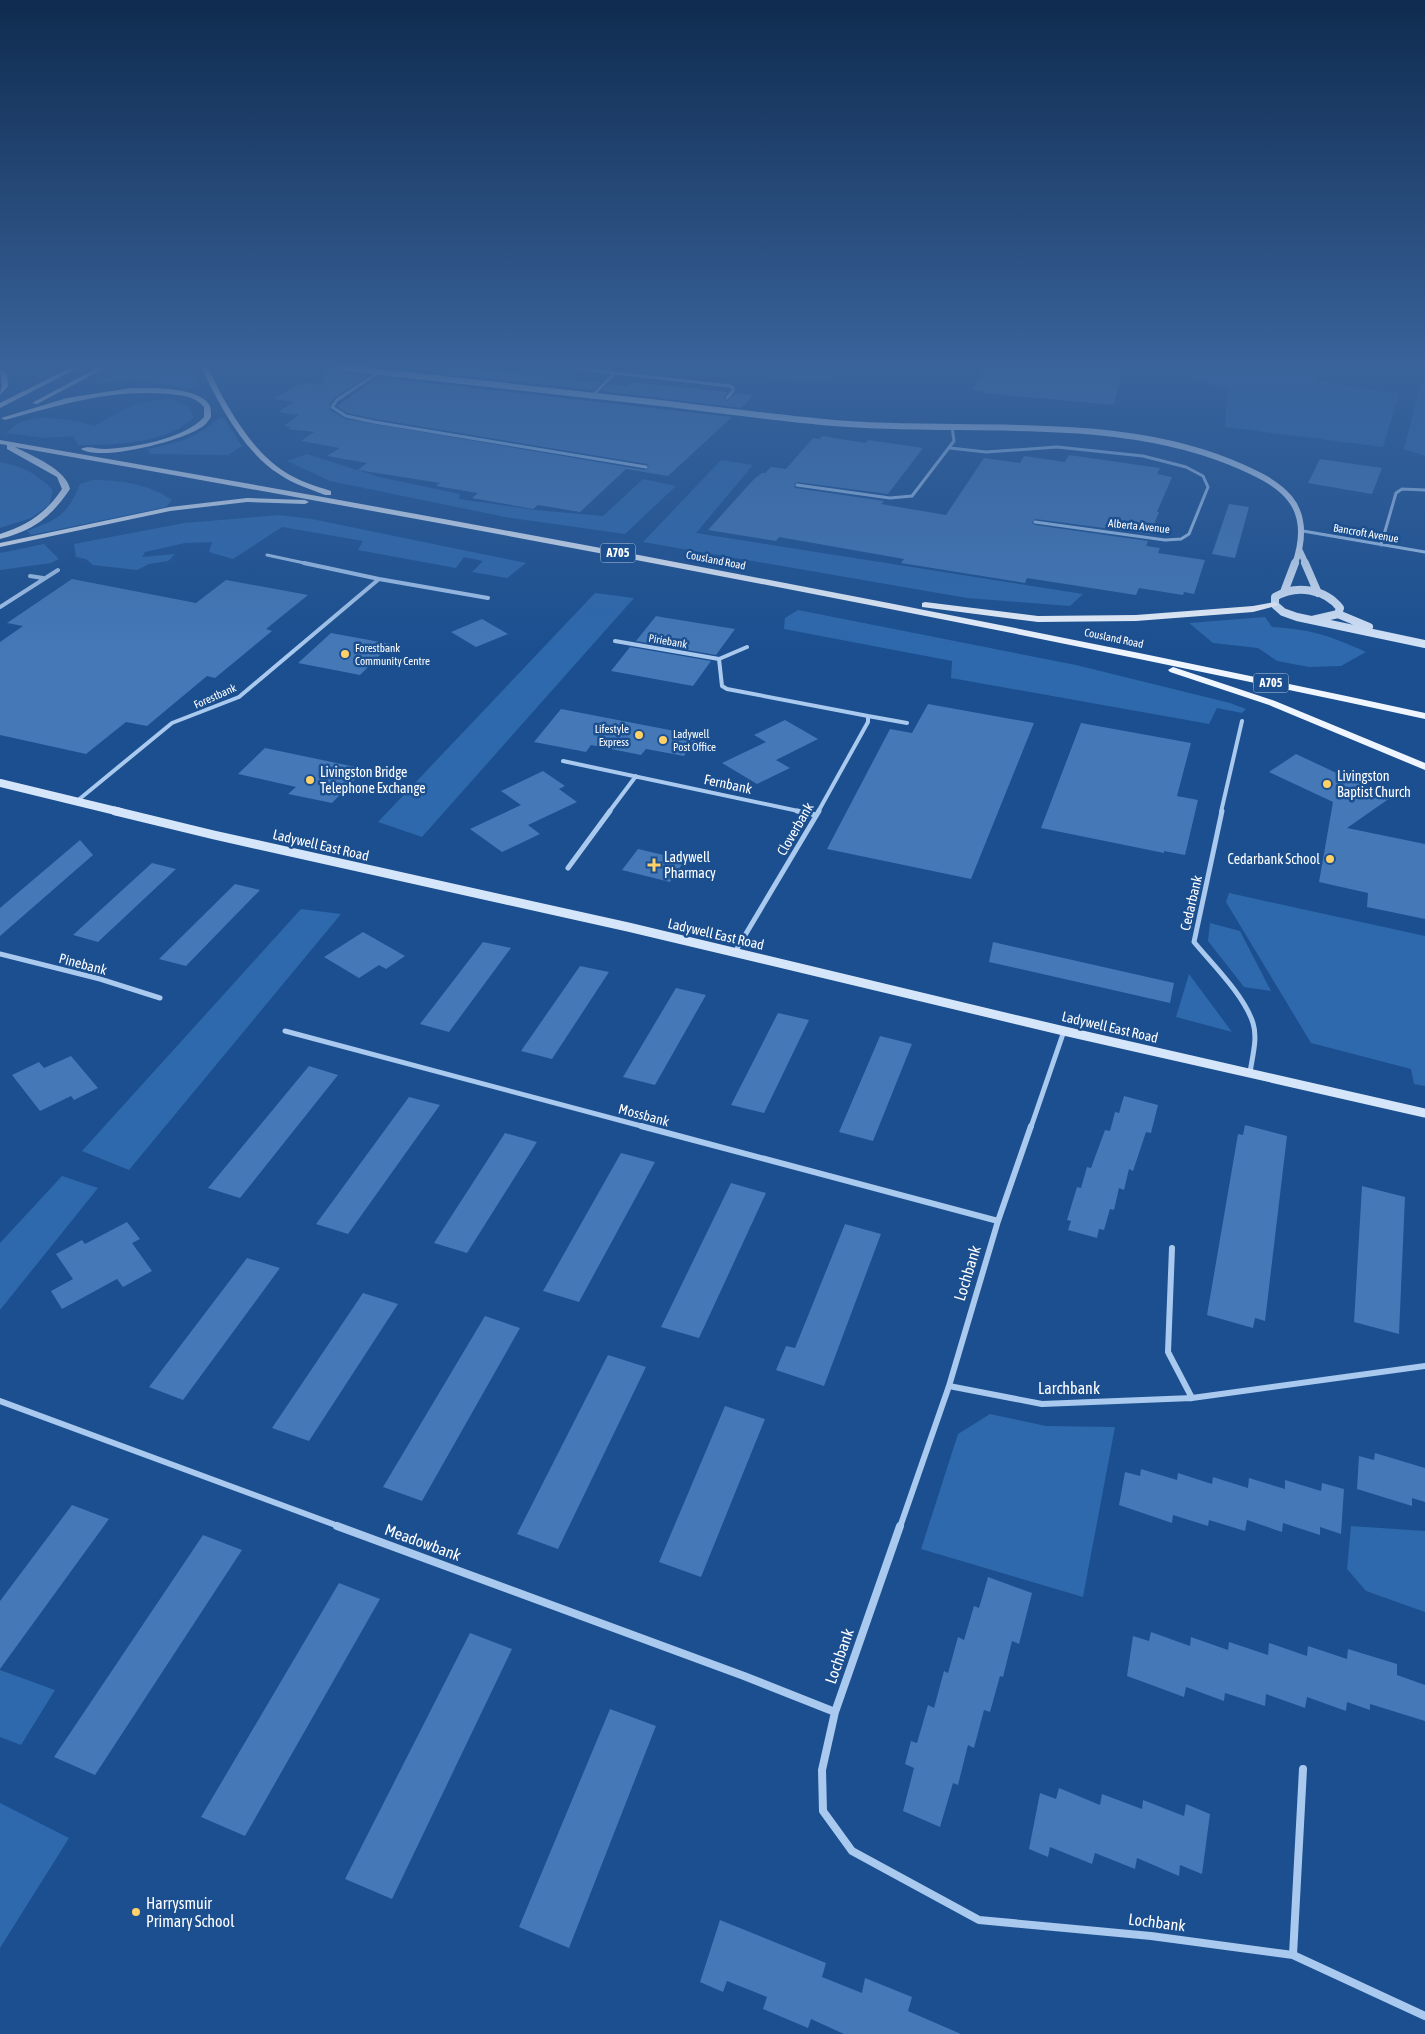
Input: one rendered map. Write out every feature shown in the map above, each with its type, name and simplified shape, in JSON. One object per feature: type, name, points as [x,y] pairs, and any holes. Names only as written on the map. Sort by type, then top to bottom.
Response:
[{"type":"main road","points":[[0,538],[19,532],[46,516],[58,503],[66,489],[60,475],[38,463]]},
{"type":"main road","name":"Cousland Road","points":[[120,463],[407,513],[828,594],[1425,716]]},
{"type":"main road","points":[[268,463],[296,482],[335,495],[407,513]]},
{"type":"main road","points":[[0,545],[170,509],[247,500],[314,502],[407,513]]},
{"type":"main road","points":[[828,594],[1038,619],[1136,618],[1254,609],[1275,605]]},
{"type":"main road","points":[[1117,652],[1272,703],[1425,766]]},
{"type":"street","points":[[621,463],[646,467]]},
{"type":"street","points":[[797,485],[890,498],[912,496],[938,463]]},
{"type":"street","name":"Alberta Avenue","points":[[1035,522],[1165,540],[1181,539],[1189,534],[1208,487],[1203,476],[1186,467],[1170,463]]},
{"type":"street","points":[[1233,463],[1248,470],[1286,495],[1297,508],[1303,531],[1300,551],[1284,592]]},
{"type":"street","points":[[1381,545],[1396,493],[1402,489],[1425,490]]},
{"type":"street","name":"Bancroft Avenue","points":[[1303,531],[1425,552]]},
{"type":"street","points":[[1300,551],[1318,593]]},
{"type":"street","points":[[267,555],[379,579],[488,598]]},
{"type":"street","points":[[0,607],[58,570]]},
{"type":"street","points":[[30,576],[44,578]]},
{"type":"street","name":"Forestbank","points":[[77,801],[172,723],[239,697],[379,579]]},
{"type":"street","points":[[1312,620],[1332,617],[1338,614],[1340,608],[1337,602],[1318,593],[1306,590],[1284,592],[1275,597],[1275,605],[1283,612],[1297,617],[1425,644]]},
{"type":"street","points":[[1338,614],[1390,636]]},
{"type":"street","name":"Piriebank","points":[[615,641],[719,659]]},
{"type":"street","points":[[747,647],[719,659],[722,686],[736,691],[908,723]]},
{"type":"street","name":"Cloverbank","points":[[735,952],[816,815],[868,722],[868,716]]},
{"type":"street","name":"Cedarbank","points":[[1242,722],[1226,785],[1213,859],[1194,942],[1236,995],[1253,1023],[1254,1046],[1250,1073]]},
{"type":"street","name":"Fernbank","points":[[563,760],[816,815]]},
{"type":"street","points":[[568,868],[636,776]]},
{"type":"street","name":"Ladywell East Road","points":[[0,783],[214,835],[735,952],[1064,1031],[1425,1113]]},
{"type":"street","name":"Pinebank","points":[[0,954],[100,979],[160,998]]},
{"type":"street","name":"Mossbank","points":[[285,1031],[998,1221]]},
{"type":"street","name":"Lochbank","points":[[1064,1031],[998,1221],[949,1386],[835,1712],[822,1770],[823,1811],[852,1851],[979,1920],[1151,1936],[1293,1955],[1425,2016]]},
{"type":"street","points":[[1172,1248],[1168,1352],[1192,1398]]},
{"type":"street","name":"Larchbank","points":[[949,1386],[1042,1404],[1192,1398],[1425,1366]]},
{"type":"street","name":"Meadowbank","points":[[0,1400],[744,1676],[835,1712]]},
{"type":"street","points":[[1293,1955],[1303,1769]]},
{"type":"shaded area","points":[[0,463],[16,466],[29,472],[41,479],[53,490],[49,505],[31,518],[0,528]]},
{"type":"shaded area","points":[[291,463],[335,463],[379,477],[460,494],[459,499],[536,510],[603,516],[643,479],[676,486],[625,534],[505,517],[330,481]]},
{"type":"shaded area","points":[[718,463],[740,463],[753,465],[696,533],[1083,594],[1070,606],[967,598],[643,542]]},
{"type":"shaded area","points":[[93,480],[134,484],[154,490],[172,500],[166,507],[31,535],[27,531],[47,523],[60,515],[71,503],[80,484]]},
{"type":"shaded area","points":[[279,515],[312,519],[526,563],[507,578],[472,572],[483,561],[464,557],[456,568],[358,550],[363,541],[282,527],[233,559],[209,552],[212,542],[185,543],[145,552],[142,557],[175,554],[168,561],[149,564],[137,570],[93,565],[86,559],[76,557],[74,544],[184,523]]},
{"type":"shaded area","points":[[44,544],[59,559],[51,563],[0,570],[0,553]]},
{"type":"shaded area","points":[[595,593],[634,598],[422,837],[378,822]]},
{"type":"shaded area","points":[[798,610],[1076,665],[1230,703],[1246,709],[1242,713],[1217,708],[1209,724],[951,678],[952,661],[784,629],[785,618]]},
{"type":"shaded area","points":[[1265,617],[1272,627],[1320,634],[1366,652],[1341,666],[1309,667],[1277,661],[1258,648],[1213,643],[1189,623]]},
{"type":"shaded area","points":[[1229,893],[1425,936],[1425,1086],[1414,1084],[1411,1069],[1311,1043],[1226,902]]},
{"type":"shaded area","points":[[301,909],[341,914],[129,1170],[82,1151]]},
{"type":"shaded area","points":[[1210,923],[1240,931],[1271,991],[1244,987],[1208,941]]},
{"type":"shaded area","points":[[1189,974],[1232,1032],[1176,1017]]},
{"type":"shaded area","points":[[62,1176],[98,1188],[0,1310],[0,1243]]},
{"type":"shaded area","points":[[990,1414],[1046,1426],[1115,1427],[1083,1597],[921,1549],[958,1434]]},
{"type":"shaded area","points":[[1351,1526],[1425,1531],[1425,1612],[1366,1591],[1347,1569]]},
{"type":"shaded area","points":[[0,1670],[55,1690],[21,1745],[0,1737]]},
{"type":"shaded area","points":[[0,1803],[69,1838],[0,1948]]},
{"type":"building","points":[[367,463],[603,463],[645,470],[649,467],[647,464],[640,463],[682,463],[668,476],[626,469],[580,512],[538,505],[533,509],[472,498],[478,493],[436,486],[440,483],[358,470]]},
{"type":"building","points":[[791,463],[912,463],[888,494],[797,482],[794,484],[795,488],[884,501],[881,504],[946,515],[981,463],[1124,463],[1160,468],[1157,474],[1172,477],[1150,534],[1035,519],[1032,523],[1035,525],[1148,541],[1146,546],[1160,548],[1158,553],[1205,560],[1194,594],[1184,592],[1183,595],[1139,588],[1136,595],[1027,578],[1025,583],[901,563],[904,559],[779,537],[776,541],[708,530],[754,479],[771,467],[786,469]]},
{"type":"building","points":[[1318,463],[1347,463],[1382,468],[1372,494],[1308,483]]},
{"type":"building","points":[[1229,504],[1249,507],[1235,558],[1212,554]]},
{"type":"building","points":[[72,579],[196,603],[226,580],[308,595],[266,629],[272,631],[215,678],[207,676],[147,726],[126,722],[86,754],[0,735],[0,642],[23,626],[7,623]]},
{"type":"building","points":[[656,616],[735,629],[716,655],[636,641]]},
{"type":"building","points":[[482,619],[508,634],[476,647],[451,632]]},
{"type":"building","name":"Forestbank Community Centre","points":[[331,633],[391,644],[360,675],[298,663]]},
{"type":"building","points":[[630,647],[711,661],[693,686],[611,671]]},
{"type":"building","points":[[928,704],[1034,723],[971,879],[827,849],[890,729],[912,733]]},
{"type":"building","points":[[561,709],[698,736],[684,756],[646,749],[641,755],[591,745],[586,752],[534,742]]},
{"type":"building","points":[[785,720],[818,739],[776,760],[790,768],[757,784],[722,763],[766,742],[754,735]]},
{"type":"building","points":[[1081,723],[1191,743],[1177,796],[1198,800],[1185,855],[1164,851],[1164,853],[1041,828]]},
{"type":"building","name":"Livingston Bridge Telephone Exchange","points":[[265,748],[365,769],[332,803],[288,794],[296,787],[238,774]]},
{"type":"building","points":[[1296,754],[1390,798],[1347,828],[1425,844],[1425,919],[1367,907],[1368,893],[1319,882],[1333,802],[1269,772]]},
{"type":"building","points":[[543,771],[565,786],[559,789],[577,802],[528,825],[540,834],[502,852],[470,829],[521,805],[501,791]]},
{"type":"building","points":[[80,840],[93,855],[0,936],[0,908]]},
{"type":"building","name":"Ladywell Pharmacy","points":[[638,849],[685,860],[670,882],[622,870]]},
{"type":"building","points":[[152,863],[176,869],[98,942],[73,935]]},
{"type":"building","points":[[235,884],[260,890],[186,966],[159,959]]},
{"type":"building","points":[[363,932],[405,956],[386,969],[379,965],[359,978],[324,957]]},
{"type":"building","points":[[483,942],[511,948],[449,1032],[420,1024]]},
{"type":"building","points":[[993,942],[1174,983],[1170,1003],[989,962]]},
{"type":"building","points":[[580,966],[609,972],[552,1059],[521,1051]]},
{"type":"building","points":[[676,988],[706,995],[655,1085],[623,1077]]},
{"type":"building","points":[[778,1013],[809,1020],[764,1113],[731,1105]]},
{"type":"building","points":[[880,1036],[912,1044],[873,1141],[839,1132]]},
{"type":"building","points":[[71,1056],[98,1088],[74,1100],[71,1096],[40,1111],[12,1075],[39,1062],[44,1068]]},
{"type":"building","points":[[309,1066],[338,1075],[240,1198],[208,1188]]},
{"type":"building","points":[[1124,1096],[1158,1105],[1151,1133],[1146,1132],[1133,1171],[1129,1169],[1124,1190],[1119,1188],[1114,1210],[1110,1209],[1104,1230],[1099,1229],[1097,1238],[1068,1230],[1071,1221],[1067,1220],[1077,1187],[1081,1188],[1087,1167],[1091,1168],[1105,1130],[1110,1131],[1115,1112],[1119,1113]]},
{"type":"building","points":[[409,1097],[440,1105],[348,1234],[316,1224]]},
{"type":"building","points":[[1245,1125],[1287,1136],[1265,1321],[1255,1318],[1253,1328],[1207,1315],[1238,1134],[1243,1135]]},
{"type":"building","points":[[505,1133],[537,1142],[467,1253],[434,1243]]},
{"type":"building","points":[[621,1153],[655,1162],[579,1302],[543,1291]]},
{"type":"building","points":[[731,1183],[766,1193],[699,1338],[661,1327]]},
{"type":"building","points":[[1362,1186],[1405,1197],[1399,1334],[1354,1322]]},
{"type":"building","points":[[127,1222],[140,1239],[132,1243],[152,1271],[123,1287],[117,1279],[62,1309],[51,1291],[73,1279],[56,1254],[82,1240],[85,1244]]},
{"type":"building","points":[[845,1224],[881,1234],[824,1386],[776,1370],[786,1346],[795,1348]]},
{"type":"building","points":[[247,1258],[280,1268],[183,1400],[149,1387]]},
{"type":"building","points":[[363,1293],[398,1304],[309,1441],[272,1428]]},
{"type":"building","points":[[485,1316],[520,1328],[422,1501],[383,1487]]},
{"type":"building","points":[[608,1355],[646,1367],[558,1549],[517,1534]]},
{"type":"building","points":[[725,1406],[765,1419],[701,1577],[659,1562]]},
{"type":"building","points":[[1375,1453],[1425,1468],[1425,1502],[1412,1498],[1412,1506],[1357,1489],[1359,1456],[1374,1460]]},
{"type":"building","points":[[1141,1469],[1177,1480],[1178,1473],[1212,1484],[1213,1477],[1248,1488],[1249,1478],[1285,1489],[1285,1480],[1321,1491],[1322,1483],[1344,1489],[1341,1534],[1320,1527],[1320,1535],[1283,1523],[1282,1532],[1247,1520],[1245,1531],[1209,1520],[1208,1526],[1173,1515],[1172,1523],[1119,1505],[1125,1472],[1140,1476]]},
{"type":"building","points":[[72,1505],[109,1519],[0,1669],[0,1601]]},
{"type":"building","points":[[203,1535],[242,1550],[95,1775],[54,1757]]},
{"type":"building","points":[[988,1577],[1032,1593],[1019,1644],[1012,1641],[1003,1677],[1000,1676],[990,1712],[984,1710],[974,1748],[968,1745],[958,1785],[953,1783],[940,1827],[903,1811],[914,1768],[905,1764],[911,1741],[917,1743],[928,1705],[934,1708],[944,1671],[948,1673],[958,1637],[964,1640],[974,1606],[979,1608]]},
{"type":"building","points":[[339,1583],[380,1599],[245,1836],[201,1817]]},
{"type":"building","points":[[1151,1632],[1190,1646],[1191,1637],[1228,1650],[1229,1642],[1268,1655],[1269,1643],[1307,1656],[1308,1646],[1347,1659],[1348,1649],[1397,1664],[1397,1675],[1425,1685],[1425,1721],[1370,1704],[1370,1710],[1347,1702],[1346,1711],[1307,1697],[1305,1708],[1266,1694],[1265,1706],[1225,1693],[1224,1701],[1186,1687],[1184,1697],[1127,1676],[1133,1636],[1149,1641]]},
{"type":"building","points":[[470,1633],[512,1649],[392,1899],[345,1879]]},
{"type":"building","points":[[610,1709],[656,1726],[569,1948],[519,1927]]},
{"type":"building","points":[[1059,1788],[1100,1805],[1102,1794],[1142,1809],[1143,1800],[1184,1816],[1186,1804],[1210,1814],[1202,1874],[1180,1865],[1179,1876],[1137,1858],[1135,1869],[1095,1853],[1092,1864],[1050,1847],[1048,1857],[1029,1849],[1040,1793],[1056,1799]]},
{"type":"building","points":[[720,1920],[826,1963],[822,1977],[862,1993],[865,1978],[912,1997],[908,2011],[961,2034],[844,2034],[811,2019],[808,2028],[763,2009],[767,1997],[727,1981],[723,1992],[700,1982]]},
{"type":"place","name":"Forestbank Community Centre","points":[[345,654]]},
{"type":"place","name":"Lifestyle Express","points":[[639,735]]},
{"type":"place","name":"Ladywell Post Office","points":[[663,740]]},
{"type":"place","name":"Livingston Bridge Telephone Exchange","points":[[310,780]]},
{"type":"place","name":"Livingston Baptist Church","points":[[1327,784]]},
{"type":"place","name":"Cedarbank School","points":[[1330,859]]},
{"type":"place","name":"Ladywell Pharmacy","points":[[654,865]]},
{"type":"place","name":"Harrysmuir Primary School","points":[[136,1912]]}]
